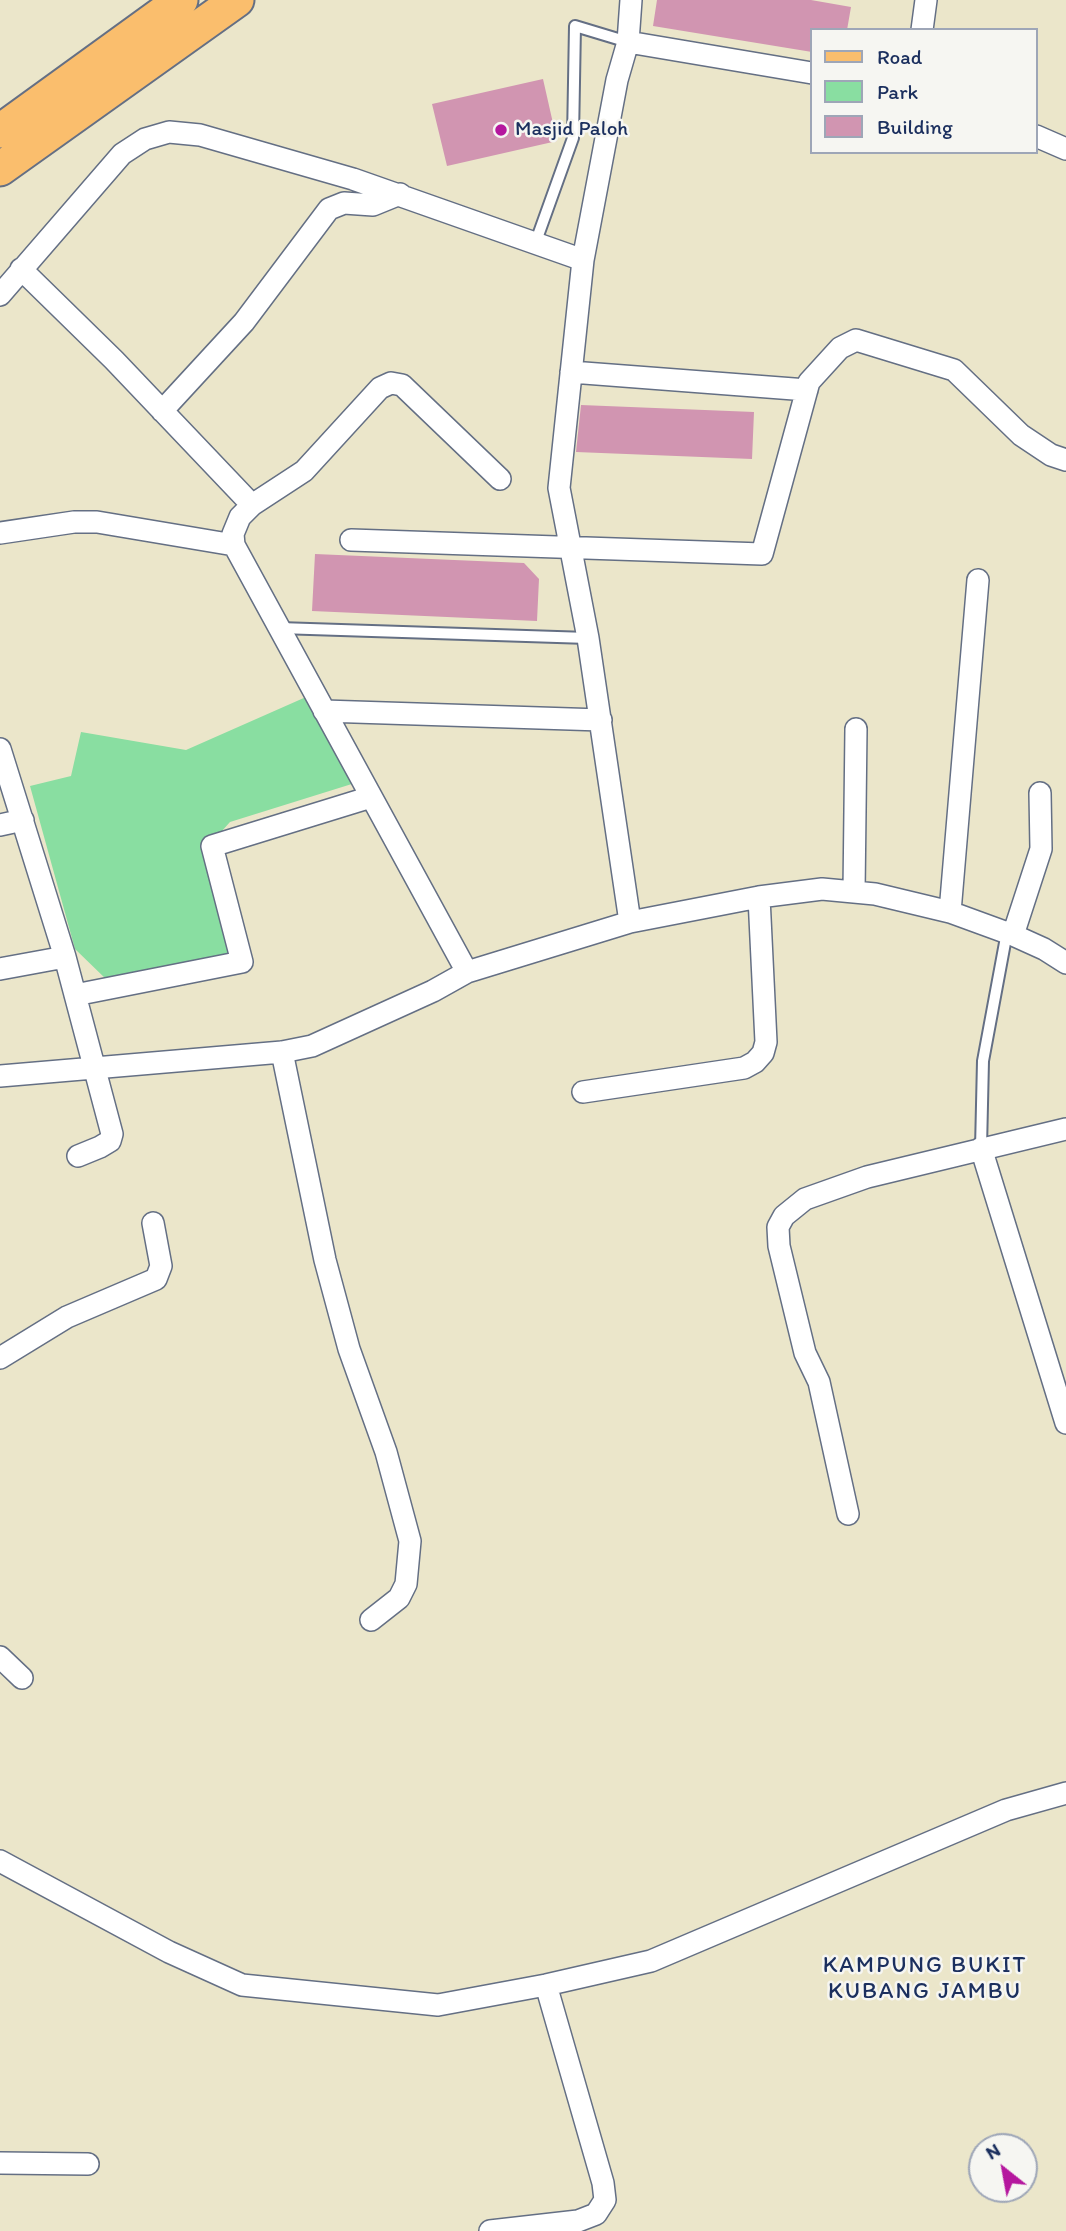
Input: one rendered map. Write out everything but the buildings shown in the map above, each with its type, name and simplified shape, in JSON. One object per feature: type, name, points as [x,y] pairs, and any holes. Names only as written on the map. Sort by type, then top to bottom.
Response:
[{"type":"main road","points":[[0,131],[181,0]]},
{"type":"main road","points":[[0,169],[237,0]]},
{"type":"street","points":[[630,922],[601,720],[559,488],[583,260],[617,80],[628,41],[631,0]]},
{"type":"street","points":[[922,28],[926,0]]},
{"type":"street","points":[[628,41],[810,73]]},
{"type":"street","points":[[0,295],[122,155],[145,139],[169,132],[200,135],[400,194],[583,260]]},
{"type":"street","points":[[1038,137],[1066,149]]},
{"type":"street","points":[[162,411],[244,322],[329,209],[344,202],[373,205],[400,194]]},
{"type":"street","points":[[21,270],[252,505]]},
{"type":"street","points":[[351,540],[762,554],[807,390],[815,375],[840,348],[856,340],[954,370],[1021,435],[1043,450],[1066,460]]},
{"type":"street","points":[[571,372],[807,390]]},
{"type":"street","points":[[467,972],[234,545],[233,534],[240,517],[252,505],[304,471],[380,387],[391,383],[402,385],[500,479]]},
{"type":"street","points":[[0,533],[74,522],[97,522],[234,545]]},
{"type":"street","points":[[950,912],[978,580]]},
{"type":"street","points":[[324,710],[601,720]]},
{"type":"street","points":[[853,892],[856,729]]},
{"type":"street","points":[[0,750],[65,957],[112,1134],[110,1141],[78,1156]]},
{"type":"street","points":[[1010,933],[1041,849],[1040,793]]},
{"type":"street","points":[[75,995],[242,962],[212,845],[371,797]]},
{"type":"street","points":[[0,825],[23,820]]},
{"type":"street","points":[[0,1076],[96,1070],[282,1052],[312,1046],[433,991],[467,972],[630,922],[759,897],[822,889],[875,894],[950,912],[1010,933],[1066,963]]},
{"type":"street","points":[[583,1092],[744,1068],[755,1062],[763,1053],[766,1042],[759,897]]},
{"type":"street","points":[[0,969],[65,957]]},
{"type":"street","points":[[282,1052],[325,1260],[349,1349],[386,1452],[410,1541],[405,1584],[398,1598],[370,1620]]},
{"type":"street","points":[[848,1514],[820,1382],[805,1353],[779,1246],[778,1227],[793,1206],[805,1199],[867,1177],[1066,1129]]},
{"type":"street","points":[[981,1148],[1066,1423]]},
{"type":"street","points":[[0,1358],[67,1317],[156,1279],[160,1266],[153,1223]]},
{"type":"street","points":[[0,1657],[22,1678]]},
{"type":"street","points":[[0,1861],[169,1952],[242,1985],[438,2005],[547,1985],[651,1961],[1006,1811],[1066,1793]]},
{"type":"street","points":[[491,2231],[578,2221],[596,2214],[605,2200],[603,2183],[547,1985]]},
{"type":"street","points":[[0,2163],[88,2164]]},
{"type":"lane","points":[[535,244],[573,138],[575,26],[628,41]]},
{"type":"lane","points":[[279,628],[587,638]]},
{"type":"lane","points":[[981,1148],[983,1060],[1010,933]]},
{"type":"green space","points":[[306,697],[355,783],[230,822],[203,852],[234,953],[107,980],[75,949],[30,786],[71,776],[81,732],[186,750]]},
{"type":"place","name":"Masjid Paloh","points":[[501,130]]},
{"type":"district","name":"KAMPUNG BUKIT KUBANG JAMBU","points":[[925,1979]]}]
